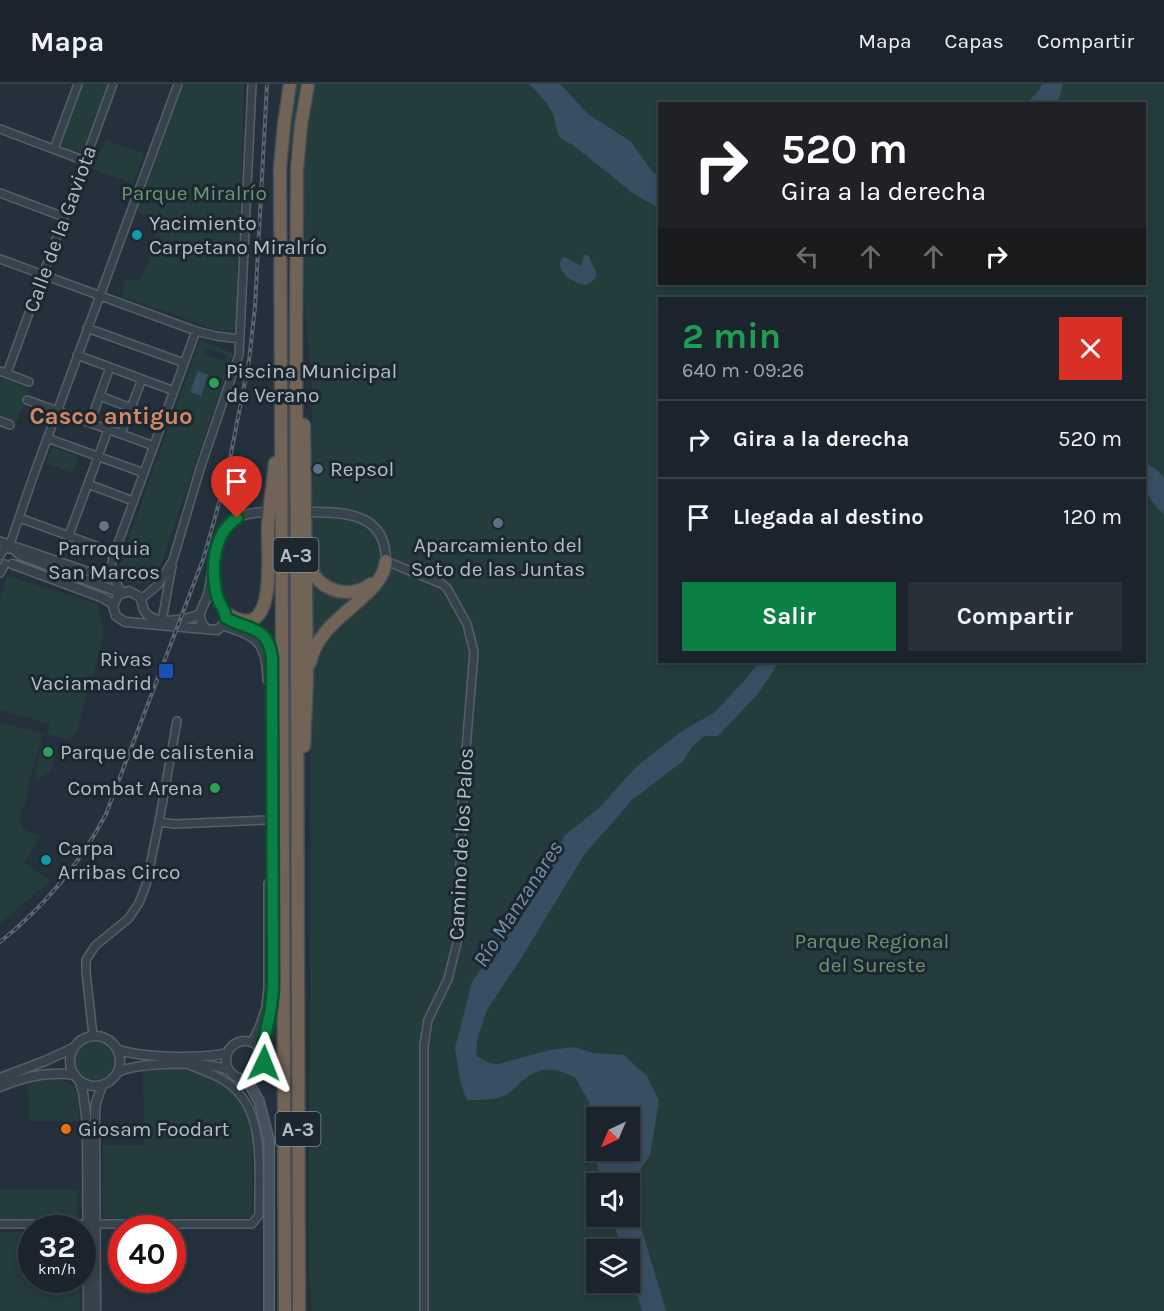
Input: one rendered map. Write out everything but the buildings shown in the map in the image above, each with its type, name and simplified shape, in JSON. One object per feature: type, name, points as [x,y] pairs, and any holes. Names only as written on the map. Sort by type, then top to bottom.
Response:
[{"type":"highway","name":"A-3","points":[[285,1311],[280,168],[290,84]]},
{"type":"highway","name":"A-3","points":[[299,1311],[297,169],[300,125],[308,84]]},
{"type":"highway","points":[[297,298],[300,309],[304,416],[307,678],[302,799],[298,813]]},
{"type":"highway","points":[[224,616],[248,621],[258,616],[268,597],[268,525],[276,434],[281,421]]},
{"type":"highway","points":[[305,546],[311,572],[329,589],[341,592],[366,588],[376,580],[386,561]]},
{"type":"highway","points":[[307,678],[312,652],[326,630],[345,610],[372,589],[385,570],[386,561]]},
{"type":"main road","points":[[247,1080],[259,1101],[269,1140],[269,1311]]},
{"type":"street","points":[[54,149],[78,84]]},
{"type":"street","name":"Calle de la Gaviota","points":[[3,372],[43,275],[113,84]]},
{"type":"street","points":[[0,573],[4,554],[20,518],[19,514],[178,84]]},
{"type":"street","points":[[162,620],[173,560],[200,469],[236,365],[240,339],[252,84]]},
{"type":"street","points":[[0,129],[85,161]]},
{"type":"street","points":[[0,193],[64,217]]},
{"type":"street","points":[[0,259],[196,331],[240,339]]},
{"type":"street","points":[[87,328],[184,363]]},
{"type":"street","points":[[121,593],[110,571],[115,553],[196,331]]},
{"type":"street","points":[[77,355],[174,391]]},
{"type":"street","points":[[90,423],[110,367]]},
{"type":"street","points":[[3,372],[29,382]]},
{"type":"street","points":[[121,435],[142,379]]},
{"type":"street","points":[[100,396],[131,408]]},
{"type":"street","points":[[27,400],[154,446]]},
{"type":"street","points":[[0,422],[10,425]]},
{"type":"street","points":[[69,535],[108,430]]},
{"type":"street","points":[[47,438],[144,473]]},
{"type":"street","points":[[88,484],[134,501]]},
{"type":"street","points":[[205,627],[201,621],[202,611],[214,570],[217,545],[225,528],[243,515],[264,512]]},
{"type":"street","points":[[311,512],[350,513],[365,519],[383,541],[386,561]]},
{"type":"street","points":[[20,518],[115,553]]},
{"type":"street","points":[[4,554],[14,549],[17,554],[121,593],[131,592],[141,599],[143,609],[140,617],[132,621]]},
{"type":"street","points":[[4,554],[104,577],[111,574]]},
{"type":"street","points":[[4,554],[113,604]]},
{"type":"street","points":[[141,599],[158,585],[173,560]]},
{"type":"street","name":"Camino de los Palos","points":[[386,561],[447,588],[467,624],[474,652],[464,767],[457,943],[448,979],[428,1020],[424,1045],[424,1311]]},
{"type":"street","points":[[214,570],[224,616]]},
{"type":"street","points":[[121,593],[113,604],[114,612],[123,621],[194,629],[205,627],[213,630],[224,616]]},
{"type":"street","points":[[143,609],[150,616],[162,620],[183,620],[213,604],[242,632],[257,642],[267,661],[268,987],[266,1007],[252,1042]]},
{"type":"street","points":[[0,1087],[30,1076],[49,1073],[77,1078],[94,1086],[102,1085],[109,1082],[118,1072],[140,1065],[212,1064],[247,1080],[253,1078],[262,1069],[264,1056],[262,1050],[273,988],[272,658],[270,646],[260,632],[224,616]]},
{"type":"street","points":[[93,1035],[86,960],[95,946],[129,918],[139,903],[146,885],[177,721]]},
{"type":"street","points":[[159,822],[175,824],[268,820]]},
{"type":"street","points":[[0,1078],[45,1061],[73,1048],[85,1037],[93,1035],[106,1037],[119,1050],[121,1057],[118,1072]]},
{"type":"street","points":[[228,1070],[227,1053],[235,1044],[252,1042],[262,1050]]},
{"type":"street","points":[[73,1048],[70,1057],[71,1066],[83,1092],[87,1124],[92,1215]]},
{"type":"street","points":[[119,1050],[151,1055],[211,1056],[227,1053]]},
{"type":"street","points":[[96,1224],[252,1224],[259,1215],[257,1128],[243,1098],[231,1086],[211,1073],[189,1065]]},
{"type":"street","points":[[92,1215],[95,1113],[102,1085]]},
{"type":"street","points":[[0,1224],[18,1224]]},
{"type":"street","points":[[88,1311],[89,1293]]},
{"type":"street","points":[[95,1293],[96,1311]]},
{"type":"green space","points":[[82,84],[108,84],[82,155],[60,146]]},
{"type":"green space","name":"Parque Miralrío","points":[[183,84],[244,84],[237,320],[235,322],[237,327],[230,331],[214,329],[122,296],[125,278],[138,281],[147,267],[157,230],[153,219],[137,211]]},
{"type":"green space","name":"Parque Regional del Sureste","points":[[284,84],[1164,84],[1164,1311],[312,1311],[309,1267],[312,384]]},
{"type":"green space","points":[[104,139],[144,154],[133,184],[93,169],[102,146],[104,147],[106,141]]},
{"type":"green space","points":[[200,340],[233,353],[159,571],[149,583],[139,584],[127,581],[117,571]],"holes":[[[206,348],[227,355],[225,363],[204,354]]]},
{"type":"green space","points":[[0,377],[30,388],[16,423],[0,417]]},
{"type":"green space","points":[[53,447],[79,457],[72,473],[46,463]]},
{"type":"green space","points":[[7,576],[98,604],[104,636],[76,733],[68,740],[47,734],[50,724],[0,710],[0,601]]},
{"type":"green space","points":[[0,722],[43,734],[26,802],[20,813],[21,828],[40,836],[24,863],[50,881],[0,924]]},
{"type":"green space","points":[[42,746],[56,750],[51,770],[40,780],[35,777],[34,773]]},
{"type":"green space","points":[[95,1040],[103,1041],[109,1046],[114,1052],[114,1068],[109,1074],[103,1079],[95,1080],[87,1079],[81,1074],[76,1068],[75,1060],[76,1052],[81,1046],[87,1041]]},
{"type":"green space","points":[[143,1070],[200,1072],[224,1084],[242,1104],[252,1130],[254,1144],[252,1145],[252,1217],[108,1215],[108,1218],[103,1218],[103,1145],[144,1145]]},
{"type":"green space","points":[[59,1079],[72,1084],[78,1096],[79,1121],[29,1121],[28,1081]]},
{"type":"green space","points":[[0,1190],[78,1190],[78,1215],[18,1215],[18,1219],[0,1219]]},
{"type":"green space","points":[[0,1232],[18,1232],[18,1293],[80,1293],[80,1311],[0,1311]]},
{"type":"water","points":[[529,84],[560,84],[588,114],[630,141],[658,176],[658,208],[634,194],[573,145],[566,142],[559,135],[554,116],[544,99]]},
{"type":"water","points":[[1042,84],[1063,84],[1058,102],[1028,102]]},
{"type":"water","points":[[584,254],[589,256],[596,272],[595,278],[586,285],[566,276],[560,263],[565,257],[581,266]]},
{"type":"water","points":[[198,371],[208,375],[201,396],[190,392]]},
{"type":"water","points":[[1146,463],[1164,478],[1164,514],[1153,502],[1147,491]]},
{"type":"water","points":[[758,663],[778,663],[758,694],[718,736],[704,736],[692,747],[683,761],[632,800],[584,855],[487,1010],[477,1040],[476,1056],[489,1063],[498,1064],[550,1050],[574,1047],[593,1053],[624,1055],[647,1076],[659,1101],[650,1155],[638,1173],[599,1173],[597,1161],[640,1161],[640,1107],[589,1107],[575,1077],[555,1070],[543,1070],[530,1075],[504,1096],[467,1100],[461,1085],[455,1048],[472,982],[532,897],[554,859],[564,836],[599,808],[636,767],[682,731],[714,713]]},
{"type":"water","points":[[640,1224],[666,1311],[642,1311],[637,1293],[640,1293],[640,1239],[619,1239],[615,1227],[640,1227]]},
{"type":"railway","points":[[0,942],[32,914],[60,883],[85,850],[106,814],[204,557],[227,474],[249,361],[255,307],[267,84]]},
{"type":"place","name":"Yacimiento Carpetano Miralrío","points":[[137,235]]},
{"type":"place","name":"Piscina Municipal de Verano","points":[[214,383]]},
{"type":"place","name":"Repsol","points":[[318,469]]},
{"type":"place","name":"Aparcamiento del Soto de las Juntas","points":[[498,523]]},
{"type":"place","name":"Parroquia San Marcos","points":[[104,526]]},
{"type":"place","name":"Rivas Vaciamadrid","points":[[166,671]]},
{"type":"place","name":"Parque de calistenia","points":[[48,752]]},
{"type":"place","name":"Combat Arena","points":[[215,788]]},
{"type":"place","name":"Carpa Arribas Circo","points":[[46,860]]},
{"type":"place","name":"Giosam Foodart","points":[[66,1129]]},
{"type":"district","name":"Casco antiguo","points":[[111,416]]},
{"type":"route","points":[[237,518],[222,532],[217,545],[214,570],[218,597],[226,618],[255,628],[268,641],[272,658],[273,988],[262,1050],[264,1063]]},
{"type":"water label","name":"Río Manzanares","points":[[518,904]]}]
